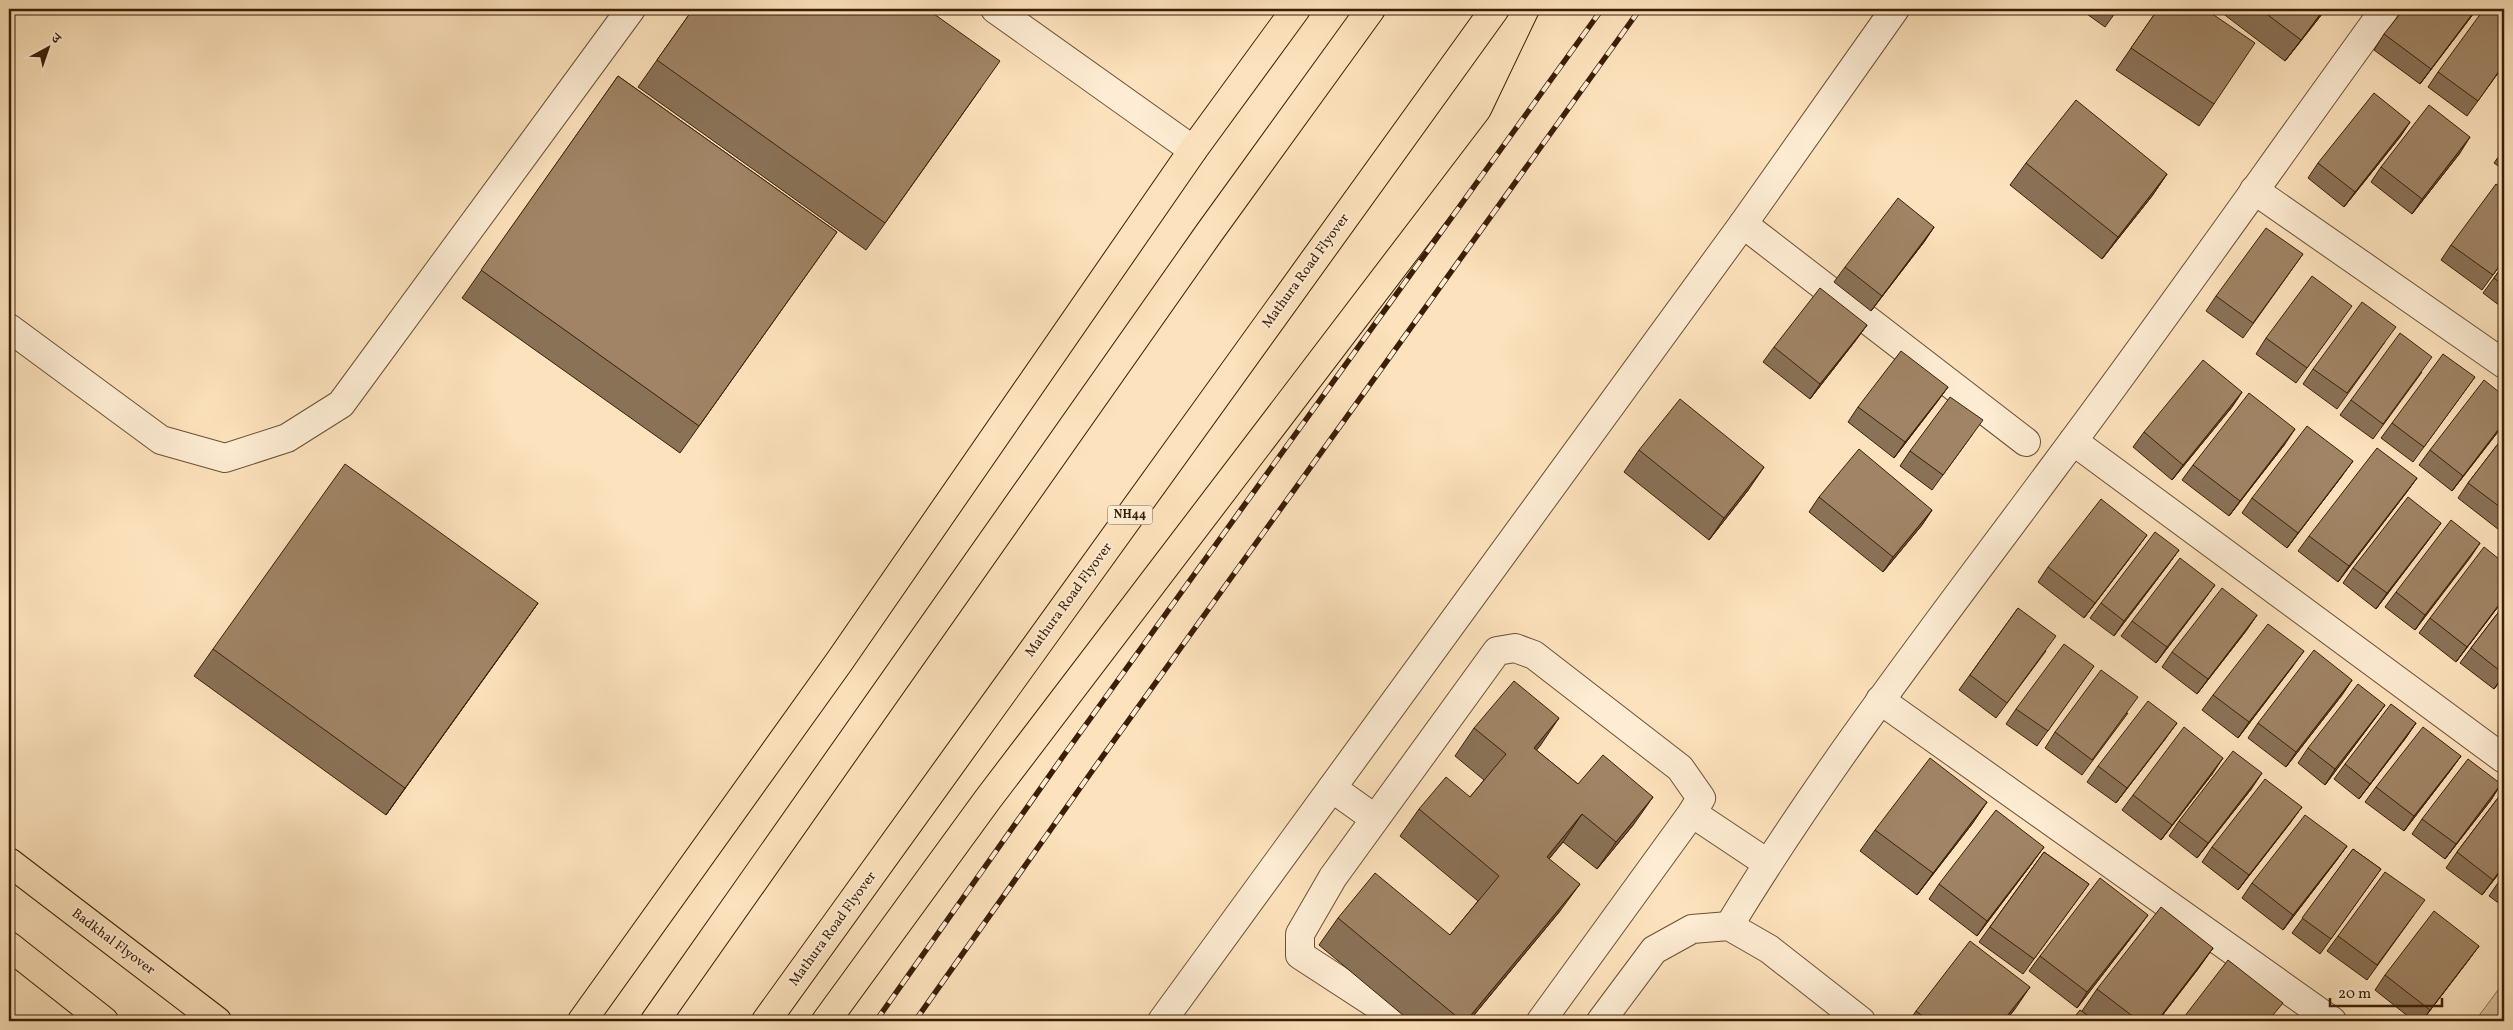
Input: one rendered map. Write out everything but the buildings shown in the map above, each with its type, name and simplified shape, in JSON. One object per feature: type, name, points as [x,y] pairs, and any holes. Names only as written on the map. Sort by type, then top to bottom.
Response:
[{"type":"main road","points":[[582,1021],[839,662],[1193,150],[1296,9]]},
{"type":"main road","points":[[655,1021],[1203,241],[1371,9]]},
{"type":"main road","name":"Mathura Road Flyover","points":[[766,1021],[1495,9]]},
{"type":"main road","points":[[1502,124],[1557,9]]},
{"type":"main road","points":[[826,1021],[988,799],[1502,124],[1584,9]]},
{"type":"main road","name":"Badkhal Flyover","points":[[9,862],[217,1021]]},
{"type":"main road","points":[[9,946],[104,1021]]},
{"type":"street","points":[[9,328],[161,440],[226,458],[287,438],[341,404],[631,9]]},
{"type":"street","points":[[996,9],[1193,150]]},
{"type":"street","points":[[1162,1021],[1743,224],[1895,9]]},
{"type":"street","points":[[1729,926],[1767,863],[1880,700],[2073,441],[2385,9]]},
{"type":"street","points":[[2254,190],[2504,364]]},
{"type":"street","points":[[1743,224],[2026,442]]},
{"type":"street","points":[[2073,441],[2504,759]]},
{"type":"street","points":[[1391,1021],[1380,1007],[1300,955],[1300,934],[1333,877],[1374,818],[1497,651],[1516,648],[1534,656],[1680,768],[1701,798],[1692,814],[1541,1021]]},
{"type":"street","points":[[1880,700],[2332,1021]]},
{"type":"street","points":[[1332,788],[1374,818]]},
{"type":"street","points":[[1692,814],[1767,863]]},
{"type":"street","points":[[1601,1021],[1654,950],[1692,929],[1729,926],[1769,949],[1861,1021]]},
{"type":"shaded area","points":[[2504,982],[2504,1021],[2475,1021]]},
{"type":"railway","points":[[876,1021],[1064,755],[1602,9]]},
{"type":"railway","points":[[915,1021],[1090,774],[1640,9]]}]
